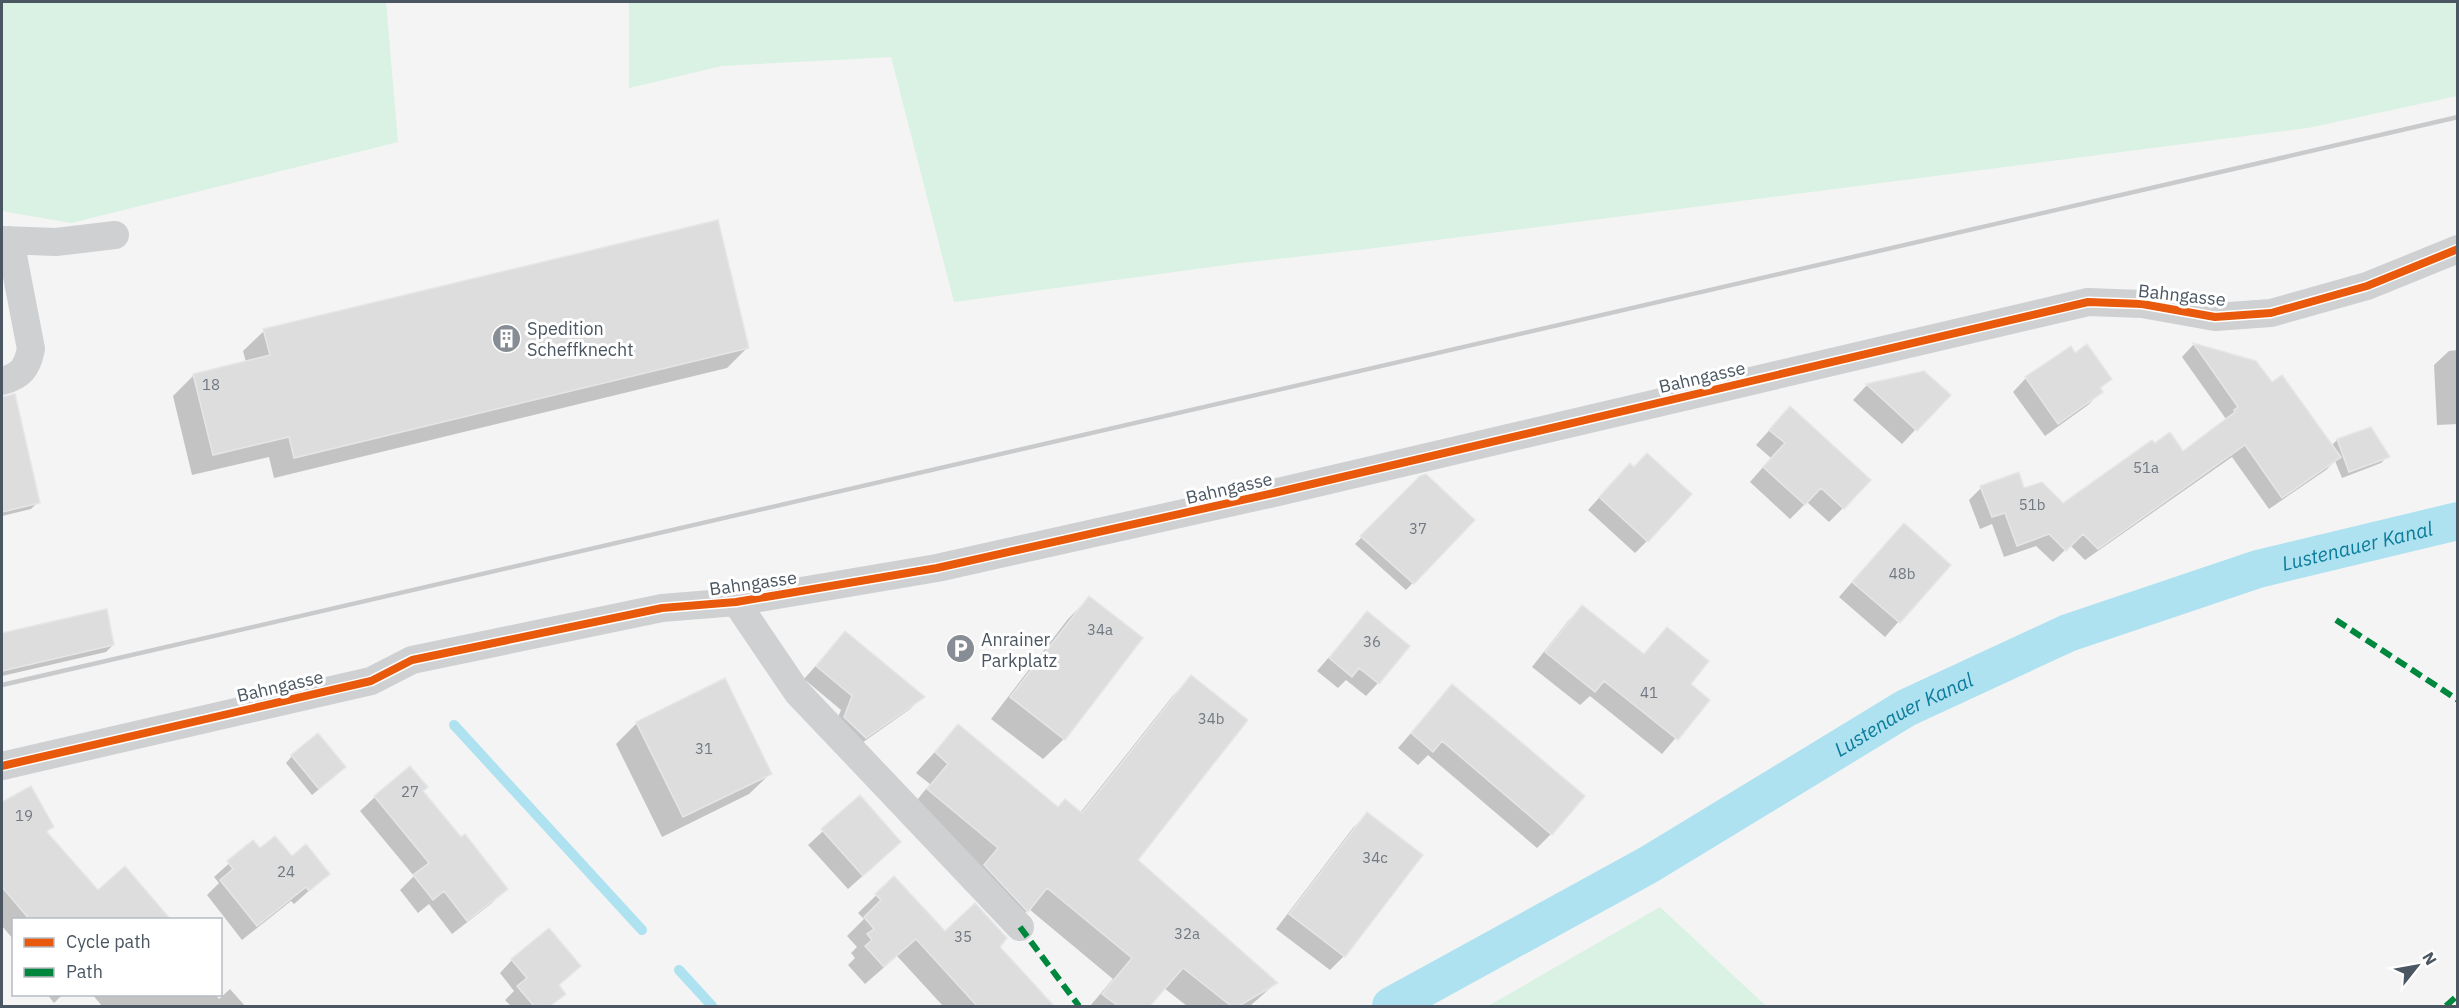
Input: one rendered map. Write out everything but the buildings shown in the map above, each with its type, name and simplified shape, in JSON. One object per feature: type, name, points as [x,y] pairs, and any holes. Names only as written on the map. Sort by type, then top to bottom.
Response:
[{"type":"street","points":[[2,381],[15,377],[28,364],[31,349],[6,240],[56,242],[115,235]]},
{"type":"street","name":"Bahngasse","points":[[2,766],[371,681],[412,660],[662,608],[736,603],[937,568],[1300,487],[2088,302],[2142,304],[2215,317],[2271,313],[2367,286],[2457,249]]},
{"type":"street","name":"Bahngasse","points":[[736,603],[797,692],[1020,927]]},
{"type":"green space","points":[[2,2],[386,2],[398,142],[71,223],[2,211]]},
{"type":"green space","points":[[629,2],[2457,2],[2457,96],[2308,128],[1375,248],[1233,264],[954,302],[891,57],[722,66],[629,88]]},
{"type":"green space","points":[[1660,907],[1766,1006],[1488,1006]]},
{"type":"waterway","name":"Lustenauer Kanal","points":[[1391,1006],[1648,865],[1906,708],[2068,633],[2258,569],[2458,521]]},
{"type":"waterway","points":[[454,725],[642,930]]},
{"type":"waterway","points":[[679,970],[712,1006]]},
{"type":"railway","points":[[2,685],[2458,117]]},
{"type":"marked path","points":[[2336,620],[2458,700]]},
{"type":"marked path","points":[[1020,927],[1079,1006]]},
{"type":"marked path","points":[[2446,1006],[2458,995]]},
{"type":"cycle path","points":[[2,766],[371,681],[412,660],[662,608],[736,602],[937,568],[1278,492],[2088,302],[2142,304],[2215,317],[2271,313],[2367,286],[2458,249]]},
{"type":"place","name":"Spedition Scheffknecht","points":[[506,338]]},
{"type":"place","name":"Anrainer Parkplatz","points":[[960,649]]}]
